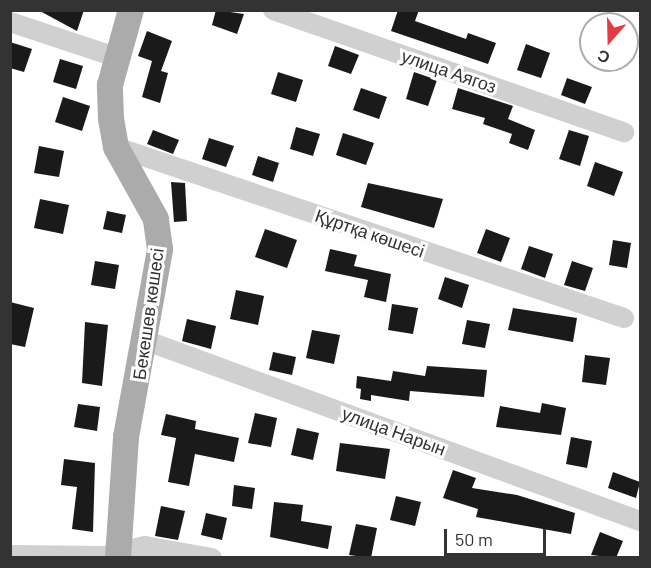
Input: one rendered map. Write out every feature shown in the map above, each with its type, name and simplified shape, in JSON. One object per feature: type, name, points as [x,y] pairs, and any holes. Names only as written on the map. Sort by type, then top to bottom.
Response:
[{"type":"main road","name":"Бекешев көшесі","points":[[119,554],[126,437],[147,341],[160,249],[156,219],[116,147],[110,86],[116,57],[131,10]]},
{"type":"street","name":"улица Аягоз","points":[[273,10],[624,132]]},
{"type":"street","points":[[10,22],[116,57]]},
{"type":"street","name":"Құртқа көшесі","points":[[116,147],[624,318]]},
{"type":"street","name":"улица Нарын","points":[[147,341],[640,521]]},
{"type":"street","points":[[10,555],[104,556],[145,546],[212,558]]},
{"type":"building","points":[[38,10],[84,10],[77,31]]},
{"type":"building","points":[[216,10],[244,14],[237,34],[212,25]]},
{"type":"building","points":[[398,10],[419,10],[415,21],[466,39],[468,33],[496,43],[488,64],[391,31]]},
{"type":"building","points":[[147,31],[172,41],[161,71],[168,73],[160,103],[142,97],[152,61],[138,56]]},
{"type":"building","points":[[10,42],[32,49],[24,72],[10,68]]},
{"type":"building","points":[[526,44],[550,53],[541,78],[517,70]]},
{"type":"building","points":[[335,46],[359,55],[351,74],[328,66]]},
{"type":"building","points":[[60,59],[83,66],[76,89],[53,82]]},
{"type":"building","points":[[278,72],[303,80],[296,102],[271,94]]},
{"type":"building","points":[[414,72],[437,80],[428,106],[406,99]]},
{"type":"building","points":[[567,78],[592,87],[585,104],[561,95]]},
{"type":"building","points":[[361,88],[387,97],[379,119],[353,110]]},
{"type":"building","points":[[458,88],[513,106],[508,119],[535,130],[528,150],[509,143],[512,134],[483,124],[485,118],[452,109]]},
{"type":"building","points":[[63,97],[90,106],[82,131],[55,122]]},
{"type":"building","points":[[296,127],[320,134],[313,156],[290,149]]},
{"type":"building","points":[[153,130],[179,140],[173,154],[147,144]]},
{"type":"building","points":[[569,130],[589,136],[580,166],[559,159]]},
{"type":"building","points":[[343,133],[374,143],[366,165],[336,155]]},
{"type":"building","points":[[209,138],[234,146],[226,167],[202,159]]},
{"type":"building","points":[[39,146],[64,151],[59,177],[34,173]]},
{"type":"building","points":[[258,156],[279,163],[273,182],[252,175]]},
{"type":"building","points":[[595,162],[623,172],[614,196],[587,186]]},
{"type":"building","points":[[171,182],[185,183],[187,221],[174,222]]},
{"type":"building","points":[[368,183],[443,199],[434,228],[361,207]]},
{"type":"building","points":[[40,199],[69,205],[63,234],[34,228]]},
{"type":"building","points":[[107,211],[126,215],[122,233],[103,229]]},
{"type":"building","points":[[265,229],[297,240],[287,268],[255,257]]},
{"type":"building","points":[[486,229],[510,238],[501,262],[477,253]]},
{"type":"building","points":[[613,240],[631,243],[627,268],[609,265]]},
{"type":"building","points":[[529,246],[553,254],[545,278],[521,269]]},
{"type":"building","points":[[330,249],[357,255],[354,266],[391,274],[386,302],[364,297],[368,280],[325,271]]},
{"type":"building","points":[[95,261],[119,265],[115,289],[91,285]]},
{"type":"building","points":[[572,261],[593,268],[585,291],[564,285]]},
{"type":"building","points":[[445,277],[469,285],[462,308],[438,299]]},
{"type":"building","points":[[236,290],[264,296],[258,325],[230,319]]},
{"type":"building","points":[[10,302],[34,308],[25,347],[10,344]]},
{"type":"building","points":[[392,304],[418,308],[413,334],[388,330]]},
{"type":"building","points":[[513,308],[577,318],[573,342],[508,330]]},
{"type":"building","points":[[187,319],[216,326],[211,349],[182,341]]},
{"type":"building","points":[[467,320],[490,324],[485,348],[462,344]]},
{"type":"building","points":[[85,322],[108,325],[102,386],[82,383]]},
{"type":"building","points":[[312,330],[340,335],[334,364],[306,358]]},
{"type":"building","points":[[273,352],[296,357],[292,375],[269,370]]},
{"type":"building","points":[[585,355],[610,358],[606,385],[582,382]]},
{"type":"building","points":[[427,366],[487,370],[484,397],[410,391],[409,401],[371,395],[371,401],[360,399],[361,389],[356,388],[357,376],[391,381],[393,371],[425,376]]},
{"type":"building","points":[[542,403],[566,408],[561,435],[496,427],[500,406],[540,413]]},
{"type":"building","points":[[78,404],[100,407],[97,431],[74,427]]},
{"type":"building","points":[[255,413],[277,418],[271,447],[248,443]]},
{"type":"building","points":[[166,414],[196,421],[195,429],[239,438],[234,462],[195,454],[189,486],[168,482],[176,438],[161,435]]},
{"type":"building","points":[[297,428],[319,433],[313,460],[291,455]]},
{"type":"building","points":[[571,437],[592,441],[587,468],[566,464]]},
{"type":"building","points":[[340,443],[390,449],[385,479],[336,471]]},
{"type":"building","points":[[64,459],[95,463],[93,532],[72,529],[77,487],[61,485]]},
{"type":"building","points":[[453,470],[476,478],[472,488],[517,495],[575,513],[571,534],[476,517],[478,509],[443,498]]},
{"type":"building","points":[[613,472],[640,482],[636,498],[608,488]]},
{"type":"building","points":[[234,485],[255,488],[252,509],[232,506]]},
{"type":"building","points":[[396,496],[421,502],[415,526],[390,520]]},
{"type":"building","points":[[274,502],[303,505],[301,521],[332,526],[328,549],[270,537]]},
{"type":"building","points":[[161,506],[185,511],[178,540],[155,536]]},
{"type":"building","points":[[206,513],[227,518],[222,540],[201,535]]},
{"type":"building","points":[[356,524],[377,528],[371,558],[349,555]]},
{"type":"building","points":[[600,532],[623,541],[616,558],[591,555]]}]
